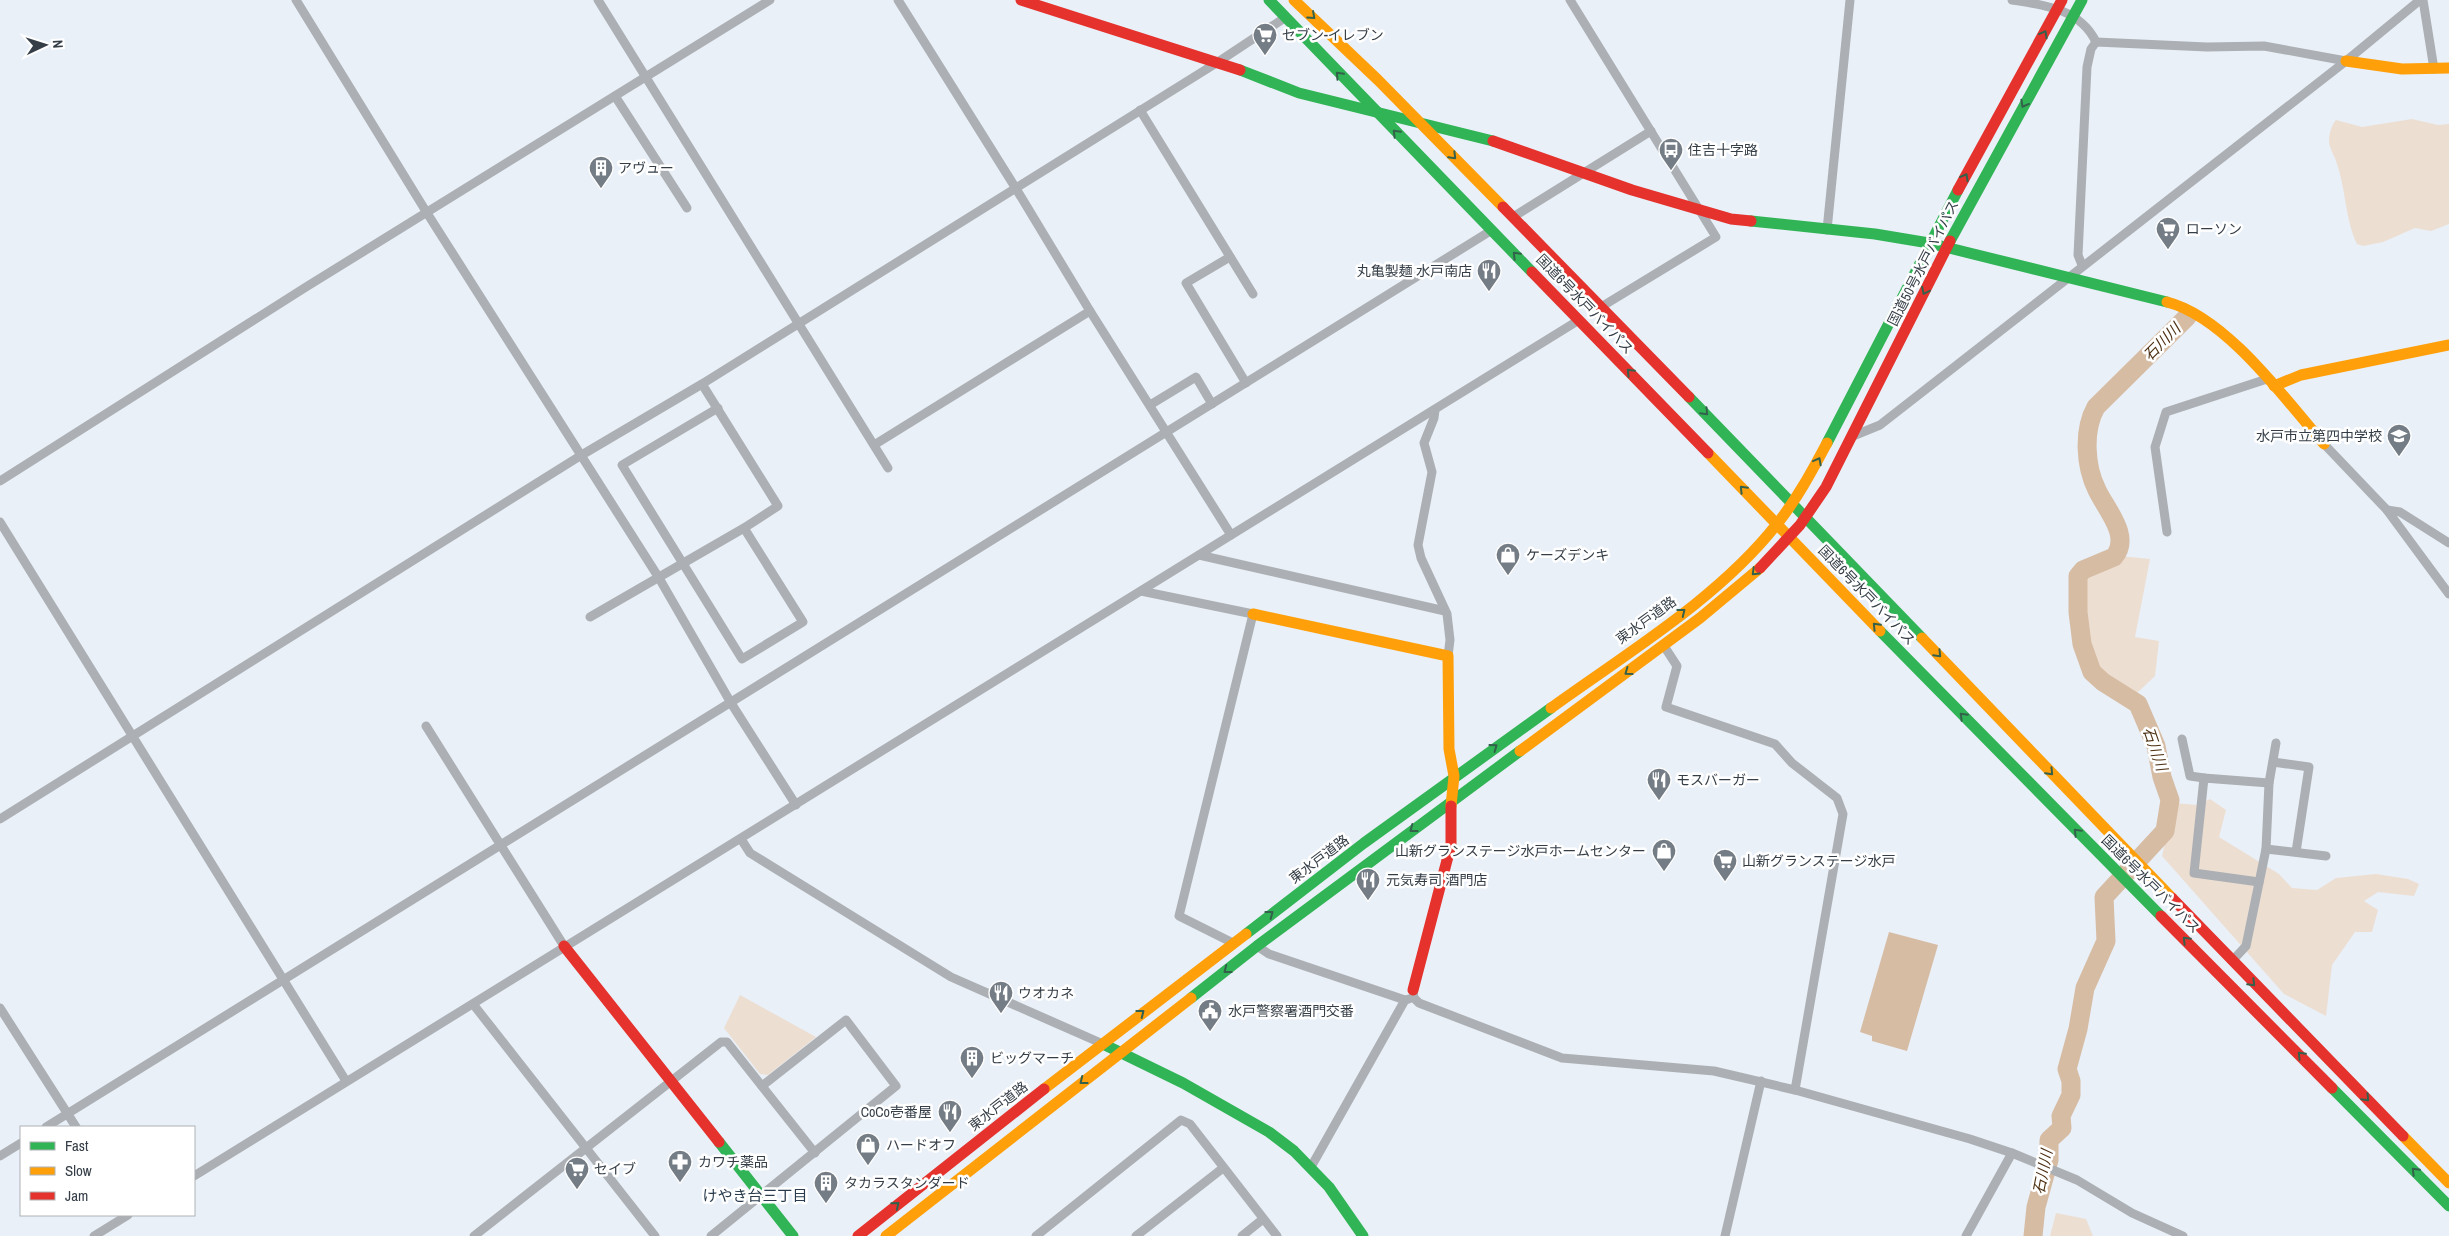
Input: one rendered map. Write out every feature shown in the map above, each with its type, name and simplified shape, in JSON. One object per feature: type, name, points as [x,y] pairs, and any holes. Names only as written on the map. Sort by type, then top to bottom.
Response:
[{"type":"main road","points":[[1021,0],[1218,62],[1293,91],[1486,139],[1701,211],[1749,222],[1875,234],[1929,243],[2160,300],[2191,311],[2212,325],[2271,383],[2324,444]]},
{"type":"main road","name":"国道6号水戸バイパス","points":[[1269,0],[1373,110],[2131,886],[2449,1206]]},
{"type":"main road","name":"国道6号水戸バイパス","points":[[1294,0],[1418,121],[1602,307],[1808,518],[2232,961],[2449,1183]]},
{"type":"main road","name":"国道50号水戸バイパス","points":[[1791,538],[1808,518],[1853,436],[1946,247],[2082,0]]},
{"type":"main road","name":"国道50号水戸バイパス","points":[[1793,503],[1852,397],[1929,243],[2060,4]]},
{"type":"main road","points":[[2346,61],[2402,69],[2449,68]]},
{"type":"main road","points":[[2271,383],[2301,375],[2449,345]]},
{"type":"main road","name":"東水戸道路","points":[[858,1236],[1233,943],[1454,776],[1694,603],[1738,566],[1777,524],[1793,503]]},
{"type":"main road","points":[[886,1236],[1257,946],[1725,599],[1791,538]]},
{"type":"main road","points":[[1252,614],[1448,656],[1449,749],[1454,776],[1451,845],[1410,996]]},
{"type":"main road","points":[[564,946],[793,1236]]},
{"type":"main road","points":[[1103,1044],[1121,1051],[1269,1132],[1311,1167],[1329,1187],[1363,1236]]},
{"type":"street","points":[[296,0],[427,213],[658,578],[732,703],[796,804]]},
{"type":"street","points":[[598,0],[888,468]]},
{"type":"street","points":[[0,481],[306,287],[770,0]]},
{"type":"street","points":[[898,0],[1090,311],[1231,534]]},
{"type":"street","points":[[1570,0],[1716,237],[1602,307]]},
{"type":"street","points":[[1827,230],[1850,0]]},
{"type":"street","points":[[2012,0],[2060,4],[2091,31],[2096,42]]},
{"type":"street","points":[[1853,436],[1880,425],[2422,0],[2434,69]]},
{"type":"street","points":[[0,819],[580,456],[702,384],[798,322],[1218,62],[1286,17]]},
{"type":"street","points":[[2096,42],[2207,47],[2264,46],[2346,61]]},
{"type":"street","points":[[2082,265],[2078,255],[2087,67],[2091,49],[2096,42]]},
{"type":"street","points":[[614,96],[687,208]]},
{"type":"street","points":[[1140,110],[1253,294]]},
{"type":"street","points":[[1513,217],[1651,131]]},
{"type":"street","points":[[48,1126],[1492,230]]},
{"type":"street","points":[[1230,257],[1186,284],[1246,383]]},
{"type":"street","points":[[874,445],[1090,311]]},
{"type":"street","points":[[195,1175],[1579,320]]},
{"type":"street","points":[[1150,405],[1196,377],[1212,404]]},
{"type":"street","points":[[2167,532],[2156,448],[2166,412],[2271,383]]},
{"type":"street","points":[[590,617],[744,528],[778,506],[702,384]]},
{"type":"street","points":[[718,408],[622,465],[742,659],[802,622],[744,528]]},
{"type":"street","points":[[1435,410],[1434,418],[1424,443],[1432,472],[1418,545],[1421,558],[1445,611],[1450,640],[1448,656]]},
{"type":"street","points":[[2324,444],[2387,510],[2449,594]]},
{"type":"street","points":[[2387,510],[2400,512],[2449,543]]},
{"type":"street","points":[[0,522],[346,1081]]},
{"type":"street","points":[[1199,555],[1445,611]]},
{"type":"street","points":[[1141,591],[1252,614],[1179,916],[1233,943]]},
{"type":"street","points":[[1664,646],[1677,666],[1666,707],[1775,744],[1792,763],[1837,798],[1842,807],[1843,814],[1795,1090]]},
{"type":"street","points":[[426,726],[564,946]]},
{"type":"street","points":[[2182,739],[2190,776],[2269,783]]},
{"type":"street","points":[[2232,961],[2246,946],[2266,848],[2269,783],[2276,743]]},
{"type":"street","points":[[2273,762],[2310,767],[2296,852]]},
{"type":"street","points":[[2204,778],[2194,873],[2259,882]]},
{"type":"street","points":[[741,839],[750,853],[951,977],[1103,1044]]},
{"type":"street","points":[[2266,848],[2326,856]]},
{"type":"street","points":[[1257,946],[1269,954],[1410,996],[1419,1003],[1562,1058],[1714,1071],[1795,1090],[1970,1139],[2012,1153],[2077,1180],[2132,1213],[2182,1236]]},
{"type":"street","points":[[1311,1167],[1410,996]]},
{"type":"street","points":[[473,1004],[655,1236]]},
{"type":"street","points":[[0,1008],[75,1126]]},
{"type":"street","points":[[711,1236],[896,1086],[846,1020],[762,1086]]},
{"type":"street","points":[[474,1236],[721,1042],[727,1042],[815,1153]]},
{"type":"street","points":[[1725,1236],[1761,1081]]},
{"type":"street","points":[[1037,1236],[1181,1120],[1190,1124],[1277,1236]]},
{"type":"street","points":[[0,1156],[20,1144]]},
{"type":"street","points":[[1966,1236],[2012,1153]]},
{"type":"street","points":[[1136,1236],[1223,1168]]},
{"type":"street","points":[[94,1236],[126,1216]]},
{"type":"street","points":[[1242,1236],[1263,1219]]},
{"type":"shaded area","points":[[2412,119],[2438,125],[2449,124],[2449,224],[2431,231],[2415,228],[2383,242],[2363,246],[2357,244],[2350,225],[2340,174],[2329,142],[2332,127],[2336,120],[2362,127]]},
{"type":"shaded area","points":[[2120,556],[2150,559],[2135,637],[2159,641],[2155,676],[2137,693],[2097,673],[2089,661],[2082,629],[2081,587],[2086,572],[2111,562]]},
{"type":"shaded area","points":[[2210,799],[2226,810],[2219,837],[2279,874],[2292,888],[2317,890],[2336,878],[2376,874],[2408,879],[2419,884],[2414,896],[2378,892],[2364,901],[2378,910],[2372,932],[2355,932],[2332,965],[2326,1016],[2284,994],[2162,856],[2174,803],[2197,805]]},
{"type":"shaded area","points":[[1889,932],[1938,945],[1907,1051],[1872,1041],[1872,1036],[1860,1032]]},
{"type":"shaded area","points":[[740,995],[816,1037],[768,1075],[760,1074],[724,1028]]},
{"type":"shaded area","points":[[2056,1213],[2086,1219],[2093,1236],[2050,1236]]},
{"type":"waterway","name":"石川川","points":[[2033,1236],[2036,1207],[2049,1160],[2049,1140],[2062,1128],[2061,1116],[2071,1095],[2071,1081],[2067,1069],[2078,1029],[2085,988],[2106,941],[2104,897],[2165,831],[2170,800],[2162,777],[2156,746],[2138,704],[2103,682],[2092,672],[2082,644],[2078,612],[2078,576],[2083,570],[2114,557],[2119,549],[2120,540],[2115,522],[2093,480],[2088,459],[2087,437],[2096,407],[2187,317]]},
{"type":"traffic: fast","points":[[1269,0],[1532,272]]},
{"type":"traffic: fast","points":[[1950,241],[2082,0]]},
{"type":"traffic: fast","points":[[1240,70],[1299,93],[1493,141]]},
{"type":"traffic: fast","points":[[1827,443],[1958,190]]},
{"type":"traffic: fast","points":[[1751,221],[1875,234],[1929,243],[2167,302]]},
{"type":"traffic: fast","points":[[1689,397],[1922,638]]},
{"type":"traffic: fast","points":[[1880,631],[2161,916]]},
{"type":"traffic: fast","points":[[1246,934],[1364,843],[1551,708]]},
{"type":"traffic: fast","points":[[1191,998],[1257,946],[1520,751]]},
{"type":"traffic: fast","points":[[1103,1044],[1183,1083],[1269,1132],[1294,1151],[1329,1187],[1363,1236]]},
{"type":"traffic: fast","points":[[2332,1088],[2449,1206]]},
{"type":"traffic: fast","points":[[719,1142],[793,1236]]},
{"type":"traffic: slow","points":[[1294,0],[1378,80],[1503,207]]},
{"type":"traffic: slow","points":[[2346,61],[2402,69],[2449,68]]},
{"type":"traffic: slow","points":[[2167,302],[2189,311],[2211,324],[2232,342],[2273,383],[2324,444]]},
{"type":"traffic: slow","points":[[2274,386],[2301,375],[2449,345]]},
{"type":"traffic: slow","points":[[1551,708],[1671,623],[1728,576],[1754,551],[1777,524],[1804,485],[1827,443]]},
{"type":"traffic: slow","points":[[1708,453],[1880,631]]},
{"type":"traffic: slow","points":[[1520,751],[1700,618],[1760,568]]},
{"type":"traffic: slow","points":[[1253,614],[1448,656],[1449,749],[1454,776],[1451,806]]},
{"type":"traffic: slow","points":[[1922,638],[2172,898]]},
{"type":"traffic: slow","points":[[1044,1089],[1246,934]]},
{"type":"traffic: slow","points":[[886,1236],[1191,998]]},
{"type":"traffic: slow","points":[[2403,1136],[2449,1183]]},
{"type":"traffic: jam","points":[[1021,0],[1240,70]]},
{"type":"traffic: jam","points":[[1958,190],[2062,0]]},
{"type":"traffic: jam","points":[[1493,141],[1632,190],[1731,219],[1751,221]]},
{"type":"traffic: jam","points":[[1503,207],[1689,397]]},
{"type":"traffic: jam","points":[[1760,568],[1800,525],[1826,487],[1950,241]]},
{"type":"traffic: jam","points":[[1532,272],[1708,453]]},
{"type":"traffic: jam","points":[[1413,990],[1451,845],[1451,806]]},
{"type":"traffic: jam","points":[[2172,898],[2403,1136]]},
{"type":"traffic: jam","points":[[2161,916],[2332,1088]]},
{"type":"traffic: jam","points":[[564,946],[719,1142]]},
{"type":"traffic: jam","points":[[858,1236],[1044,1089]]},
{"type":"place","name":"セブン-イレブン","points":[[1265,56]]},
{"type":"place","name":"住吉十字路","points":[[1671,171]]},
{"type":"place","name":"アヴュー","points":[[601,189]]},
{"type":"place","name":"ローソン","points":[[2168,250]]},
{"type":"place","name":"丸亀製麺 水戸南店","points":[[1489,292]]},
{"type":"place","name":"水戸市立第四中学校","points":[[2399,457]]},
{"type":"place","name":"ケーズデンキ","points":[[1508,576]]},
{"type":"place","name":"モスバーガー","points":[[1659,801]]},
{"type":"place","name":"山新グランステージ水戸ホームセンター","points":[[1664,872]]},
{"type":"place","name":"山新グランステージ水戸","points":[[1725,882]]},
{"type":"place","name":"元気寿司 酒門店","points":[[1368,901]]},
{"type":"place","name":"ウオカネ","points":[[1001,1014]]},
{"type":"place","name":"水戸警察署酒門交番","points":[[1210,1032]]},
{"type":"place","name":"ビッグマーチ","points":[[972,1079]]},
{"type":"place","name":"CoCo壱番屋","points":[[950,1133]]},
{"type":"place","name":"ハードオフ","points":[[868,1166]]},
{"type":"place","name":"カワチ薬品","points":[[680,1183]]},
{"type":"place","name":"セイブ","points":[[577,1190]]},
{"type":"place","name":"タカラスタンダード","points":[[826,1204]]},
{"type":"district","name":"けやき台三丁目","points":[[755,1196]]}]
